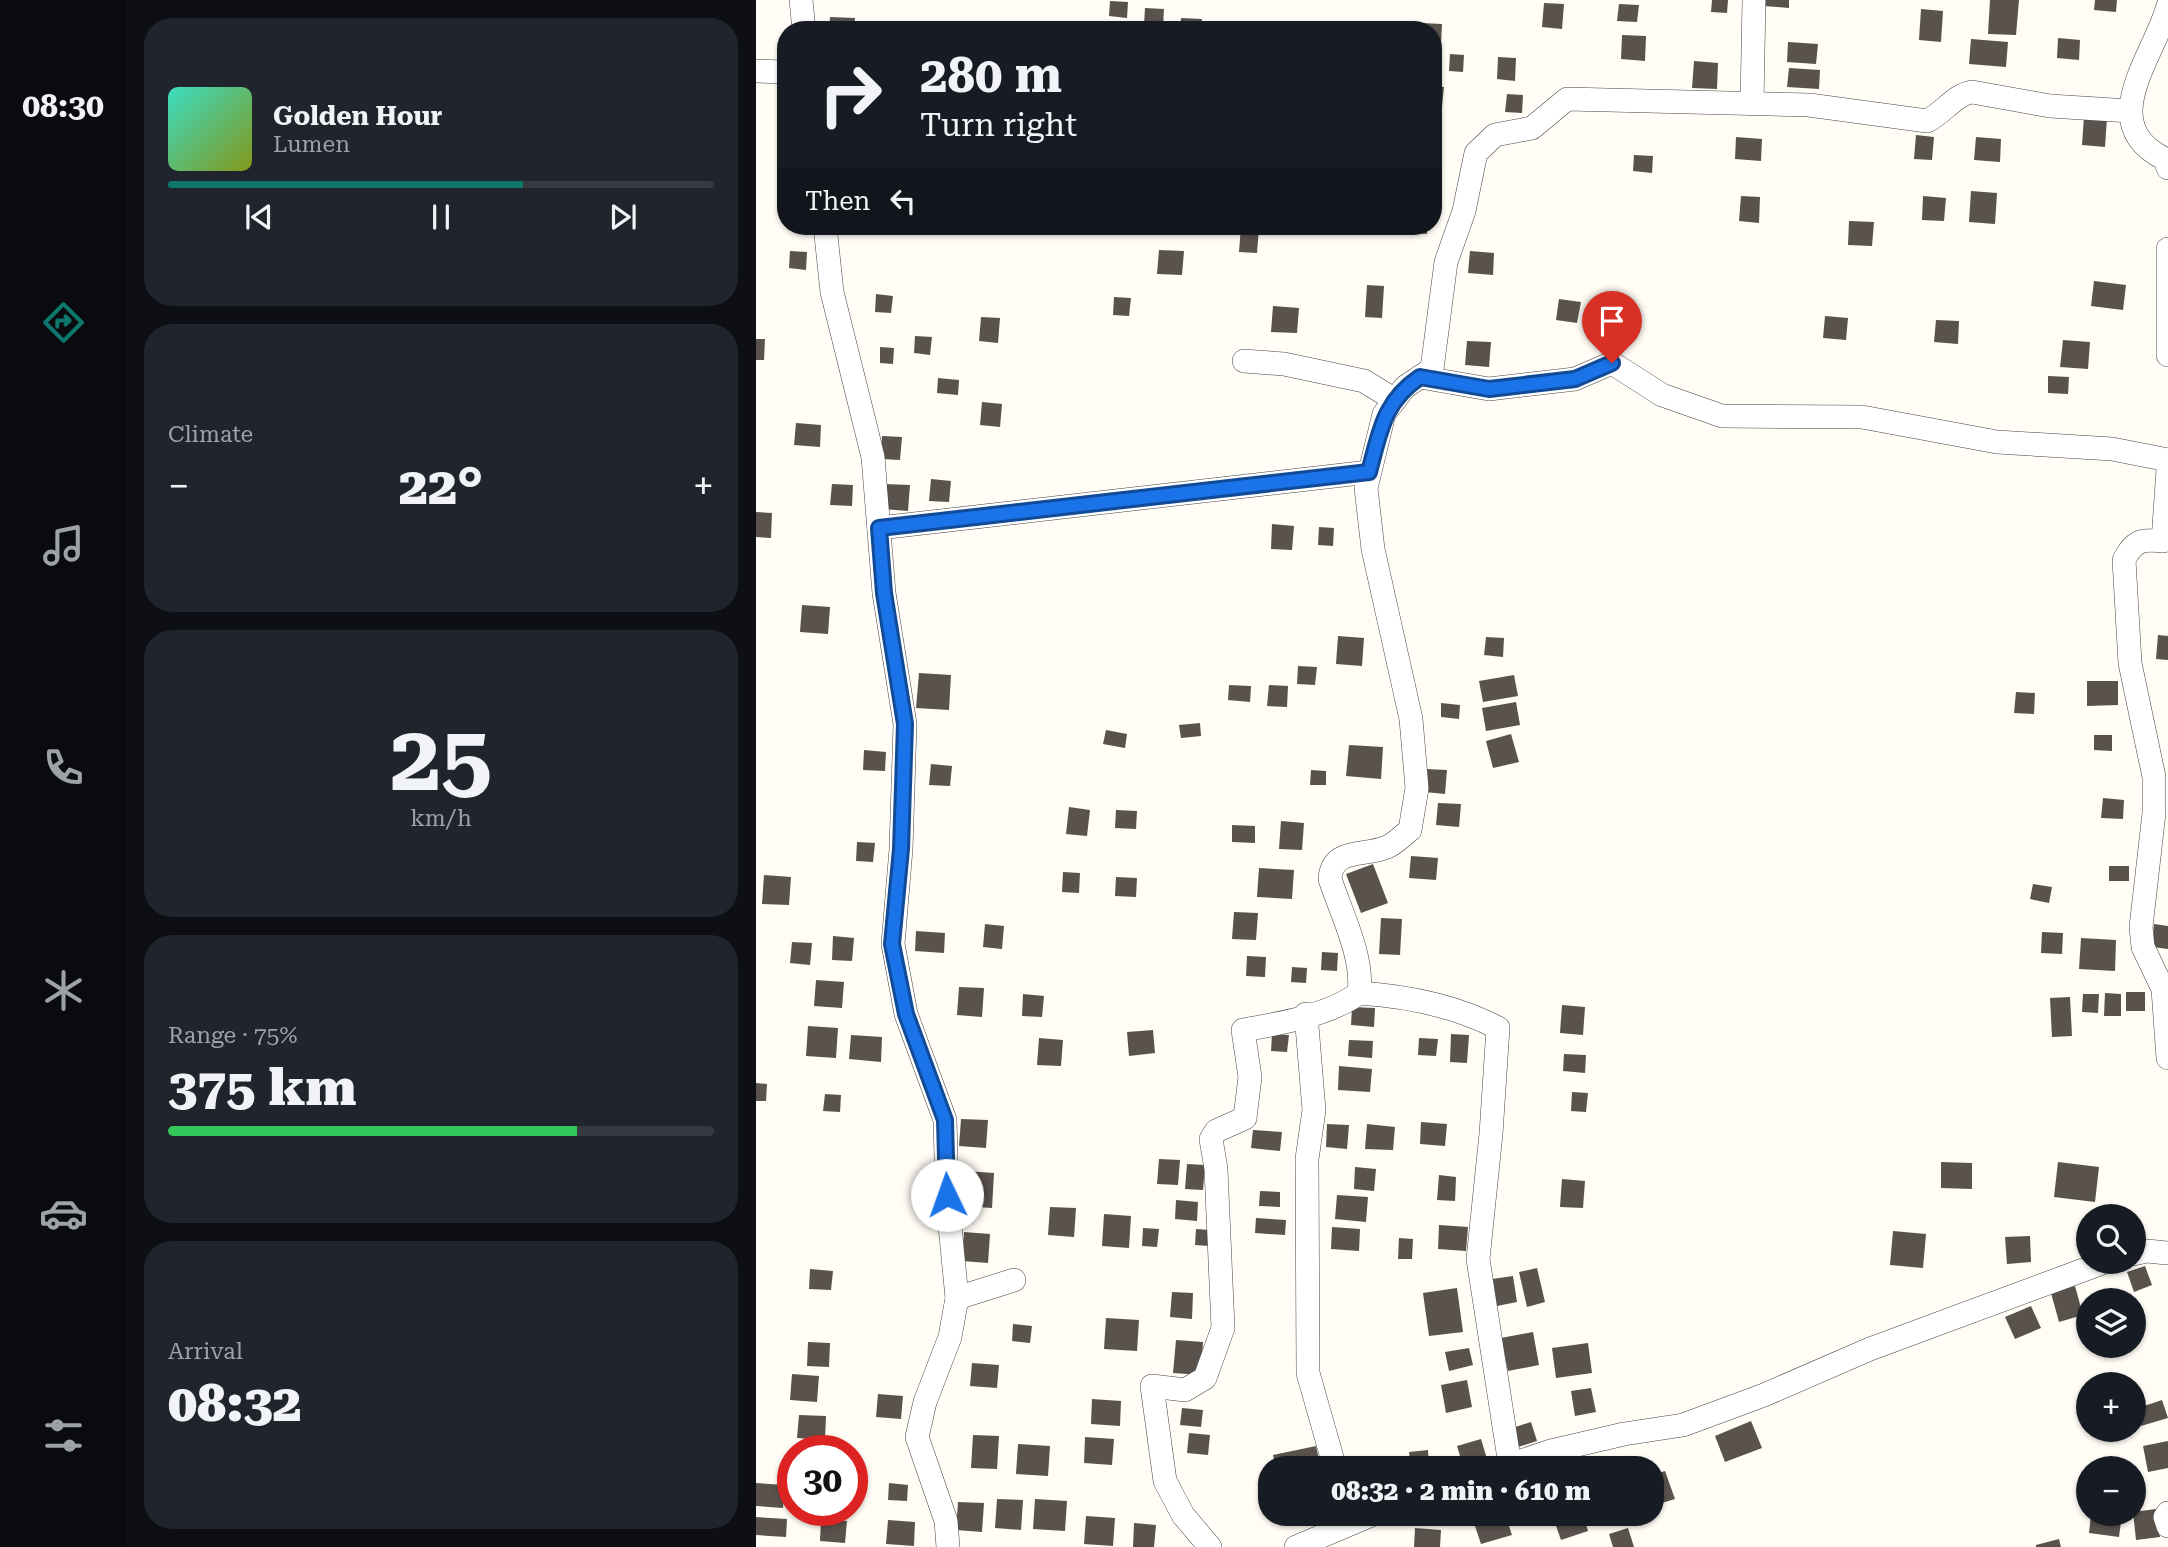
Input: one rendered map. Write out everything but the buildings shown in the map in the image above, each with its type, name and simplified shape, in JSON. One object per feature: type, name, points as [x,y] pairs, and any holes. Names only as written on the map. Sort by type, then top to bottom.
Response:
[{"type":"street","points":[[801,0],[803,21]]},
{"type":"street","points":[[1752,103],[1755,0]]},
{"type":"street","points":[[2168,6],[2162,26],[2137,77],[2130,111],[2137,138],[2147,150],[2165,159],[2168,167]]},
{"type":"street","points":[[756,71],[777,72]]},
{"type":"street","points":[[1359,993],[1360,983],[1351,940],[1330,879],[1331,868],[1340,857],[1388,847],[1410,830],[1418,788],[1411,719],[1373,549],[1366,488],[1384,414],[1405,387],[1432,369],[1446,261],[1464,211],[1476,153],[1495,135],[1532,128],[1567,99],[1809,105],[1927,121],[1940,115],[1960,94],[1972,92],[2050,106],[2130,111]]},
{"type":"street","points":[[826,235],[832,292],[873,457],[884,593],[905,724],[901,849],[892,944],[906,1014],[945,1120],[947,1195],[957,1298],[950,1337],[925,1402],[917,1437],[946,1521],[948,1547]]},
{"type":"street","points":[[2168,249],[2168,355]]},
{"type":"street","points":[[1244,361],[1284,364],[1364,381],[1395,400]]},
{"type":"street","points":[[1420,377],[1489,389],[1575,379],[1612,363],[1662,394],[1722,416],[1862,417],[1997,442],[2112,449],[2168,460]]},
{"type":"street","points":[[2168,469],[2166,542],[2141,539],[2131,547],[2124,560],[2130,663],[2154,778],[2154,813],[2141,927],[2144,947],[2163,989],[2168,1058]]},
{"type":"street","points":[[879,528],[1369,472]]},
{"type":"street","points":[[1210,1547],[1182,1514],[1165,1481],[1152,1386],[1185,1390],[1205,1378],[1223,1328],[1216,1169],[1211,1139],[1216,1131],[1245,1118],[1250,1077],[1243,1030],[1294,1022],[1306,1014],[1346,1002],[1359,993],[1396,995],[1480,1019],[1498,1028],[1491,1134],[1478,1259],[1504,1456]]},
{"type":"street","points":[[1306,1014],[1314,1110],[1307,1159],[1308,1373],[1332,1456]]},
{"type":"street","points":[[2146,1251],[2168,1255],[2168,1248]]},
{"type":"street","points":[[1541,1456],[1587,1442],[1683,1425],[1764,1395],[1871,1349],[2076,1273]]},
{"type":"street","points":[[957,1298],[1014,1280]]},
{"type":"street","points":[[2168,1513],[2165,1517],[2168,1526]]},
{"type":"street","points":[[1296,1547],[1335,1526]]},
{"type":"route","points":[[947,1195],[945,1120],[906,1014],[892,944],[901,849],[905,724],[884,593],[879,528],[1006,516],[1369,472],[1384,414],[1405,387],[1420,377],[1489,389],[1575,379],[1612,363]]}]
